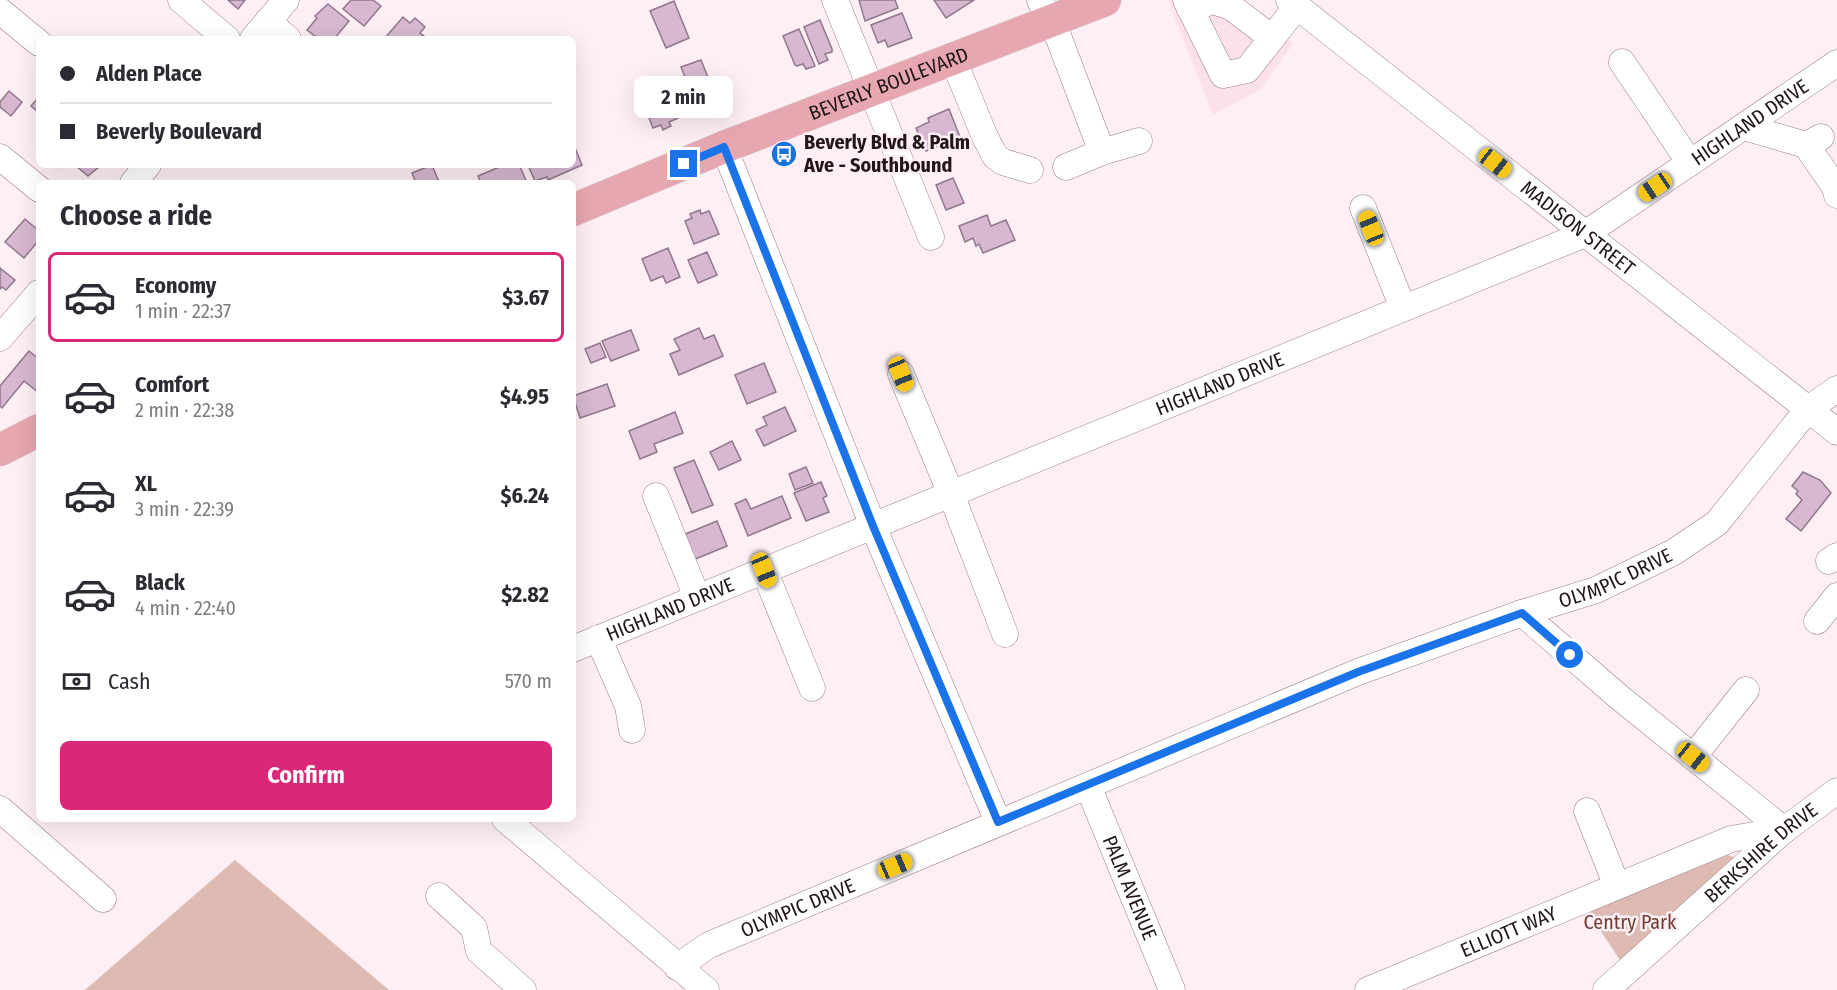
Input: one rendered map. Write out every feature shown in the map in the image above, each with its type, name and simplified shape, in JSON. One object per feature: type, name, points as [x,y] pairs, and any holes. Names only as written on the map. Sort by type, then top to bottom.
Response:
[{"type":"main road","name":"BEVERLY BOULEVARD","points":[[576,209],[724,147],[953,59],[1047,14],[1105,0]]},
{"type":"main road","points":[[0,450],[36,432]]},
{"type":"street","points":[[181,0],[223,36]]},
{"type":"street","points":[[279,36],[261,30],[286,0]]},
{"type":"street","points":[[835,0],[931,237]]},
{"type":"street","points":[[1272,38],[1231,7],[1213,1],[1188,5],[1223,75],[1246,70],[1272,38],[1293,3]]},
{"type":"street","name":"MADISON STREET","points":[[1293,3],[1837,432]]},
{"type":"street","points":[[0,11],[36,41]]},
{"type":"street","points":[[1047,14],[1102,152]]},
{"type":"street","points":[[953,59],[995,156],[1003,162],[1030,170]]},
{"type":"street","points":[[1622,62],[1690,163]]},
{"type":"street","name":"HIGHLAND DRIVE","points":[[576,648],[1585,234],[1837,63]]},
{"type":"street","points":[[1744,126],[1813,141],[1837,195]]},
{"type":"street","points":[[1066,167],[1102,152],[1139,141]]},
{"type":"street","points":[[724,147],[873,526],[998,822]]},
{"type":"street","points":[[0,157],[36,187]]},
{"type":"street","points":[[136,180],[146,168]]},
{"type":"street","points":[[1363,208],[1403,308]]},
{"type":"street","points":[[0,338],[36,296]]},
{"type":"street","points":[[901,374],[951,494],[1005,634]]},
{"type":"street","name":"OLYMPIC DRIVE","points":[[677,967],[709,945],[1358,672],[1522,613],[1596,590],[1674,552],[1717,523],[1808,409],[1837,389]]},
{"type":"street","points":[[656,496],[697,597]]},
{"type":"street","points":[[764,570],[812,688]]},
{"type":"street","points":[[1817,621],[1837,596]]},
{"type":"street","points":[[1522,613],[1619,697],[1784,830]]},
{"type":"street","points":[[598,638],[628,706],[632,730]]},
{"type":"street","points":[[1693,757],[1746,690]]},
{"type":"street","name":"PALM AVENUE","points":[[1088,786],[1172,990]]},
{"type":"street","name":"BERKSHIRE DRIVE","points":[[1606,990],[1784,830],[1837,791]]},
{"type":"street","points":[[0,809],[103,899]]},
{"type":"street","points":[[1587,811],[1617,886]]},
{"type":"street","points":[[508,822],[706,990]]},
{"type":"street","name":"ELLIOTT WAY","points":[[1368,990],[1731,839],[1784,830]]},
{"type":"street","points":[[439,896],[474,928],[479,951],[523,990]]},
{"type":"shaded area","points":[[1168,0],[1241,0],[1293,44],[1261,89],[1213,115]]},
{"type":"green space","name":"Centry Park","points":[[1728,855],[1733,857],[1735,863],[1622,963],[1588,912]]},
{"type":"green space","points":[[235,860],[389,990],[85,990]]},
{"type":"building","points":[[228,0],[245,0],[238,9]]},
{"type":"building","points":[[351,0],[373,0],[381,6],[364,26],[343,9]]},
{"type":"building","points":[[859,0],[895,0],[898,8],[865,21]]},
{"type":"building","points":[[934,0],[974,0],[946,18]]},
{"type":"building","points":[[674,1],[689,38],[666,48],[650,11]]},
{"type":"building","points":[[328,4],[349,21],[336,36],[315,36],[307,30],[317,18],[315,16]]},
{"type":"building","points":[[902,13],[912,38],[888,47],[885,40],[878,43],[871,25]]},
{"type":"building","points":[[403,17],[410,23],[415,18],[425,27],[420,33],[424,36],[387,36]]},
{"type":"building","points":[[820,20],[832,52],[825,54],[828,60],[819,64],[804,27]]},
{"type":"building","points":[[799,29],[815,66],[806,69],[803,64],[795,65],[783,36]]},
{"type":"building","points":[[701,60],[710,82],[720,78],[727,99],[698,110],[681,67]]},
{"type":"building","points":[[9,91],[22,102],[11,116],[0,107],[0,102]]},
{"type":"building","points":[[670,98],[678,118],[669,122],[671,126],[663,130],[661,125],[653,128],[645,108]]},
{"type":"building","points":[[36,100],[36,110],[31,106]]},
{"type":"building","points":[[949,109],[962,142],[944,149],[942,145],[926,151],[916,128],[929,122],[928,118]]},
{"type":"building","points":[[576,150],[582,165],[576,168]]},
{"type":"building","points":[[79,168],[98,168],[88,176]]},
{"type":"building","points":[[424,168],[433,168],[438,180],[415,180],[412,173]]},
{"type":"building","points":[[497,168],[520,168],[526,180],[480,180],[478,176]]},
{"type":"building","points":[[529,168],[575,168],[548,180],[547,177],[535,180]]},
{"type":"building","points":[[953,178],[964,203],[946,210],[936,185]]},
{"type":"building","points":[[700,210],[701,214],[709,211],[719,234],[694,244],[685,221],[692,218],[690,214]]},
{"type":"building","points":[[987,215],[991,226],[1006,220],[1015,240],[983,253],[979,244],[976,246],[973,238],[965,242],[959,226]]},
{"type":"building","points":[[25,219],[36,228],[36,244],[24,258],[5,242]]},
{"type":"building","points":[[668,248],[680,277],[666,283],[663,276],[651,281],[642,259]]},
{"type":"building","points":[[707,252],[717,275],[698,283],[688,260]]},
{"type":"building","points":[[0,268],[15,280],[6,290],[2,287],[0,289]]},
{"type":"building","points":[[699,328],[704,339],[714,335],[723,356],[679,375],[670,354],[680,350],[674,339]]},
{"type":"building","points":[[631,330],[639,350],[611,361],[602,341]]},
{"type":"building","points":[[600,343],[606,357],[591,363],[585,349]]},
{"type":"building","points":[[29,351],[36,357],[36,391],[24,381],[2,408],[0,406],[0,386]]},
{"type":"building","points":[[764,363],[776,392],[747,404],[735,375]]},
{"type":"building","points":[[607,384],[615,406],[580,418],[576,395]]},
{"type":"building","points":[[785,407],[796,431],[764,446],[756,430],[767,425],[763,417]]},
{"type":"building","points":[[675,412],[683,433],[654,444],[657,452],[640,459],[629,431]]},
{"type":"building","points":[[732,441],[741,460],[719,470],[710,452]]},
{"type":"building","points":[[694,460],[713,505],[692,513],[674,468]]},
{"type":"building","points":[[806,467],[813,483],[795,490],[789,474]]},
{"type":"building","points":[[1803,472],[1820,480],[1831,493],[1801,531],[1786,519],[1802,500],[1796,494],[1798,491],[1792,486]]},
{"type":"building","points":[[821,482],[827,496],[823,498],[829,512],[806,521],[794,493]]},
{"type":"building","points":[[782,496],[791,518],[748,536],[735,504],[746,499],[751,509]]},
{"type":"building","points":[[717,521],[727,546],[693,560],[683,535]]},
{"type":"place","name":"Beverly Blvd & Palm Ave - Southbound","points":[[784,154]]},
{"type":"route","points":[[684,164],[724,147],[873,526],[998,822],[1358,672],[1522,613],[1570,655]]}]
